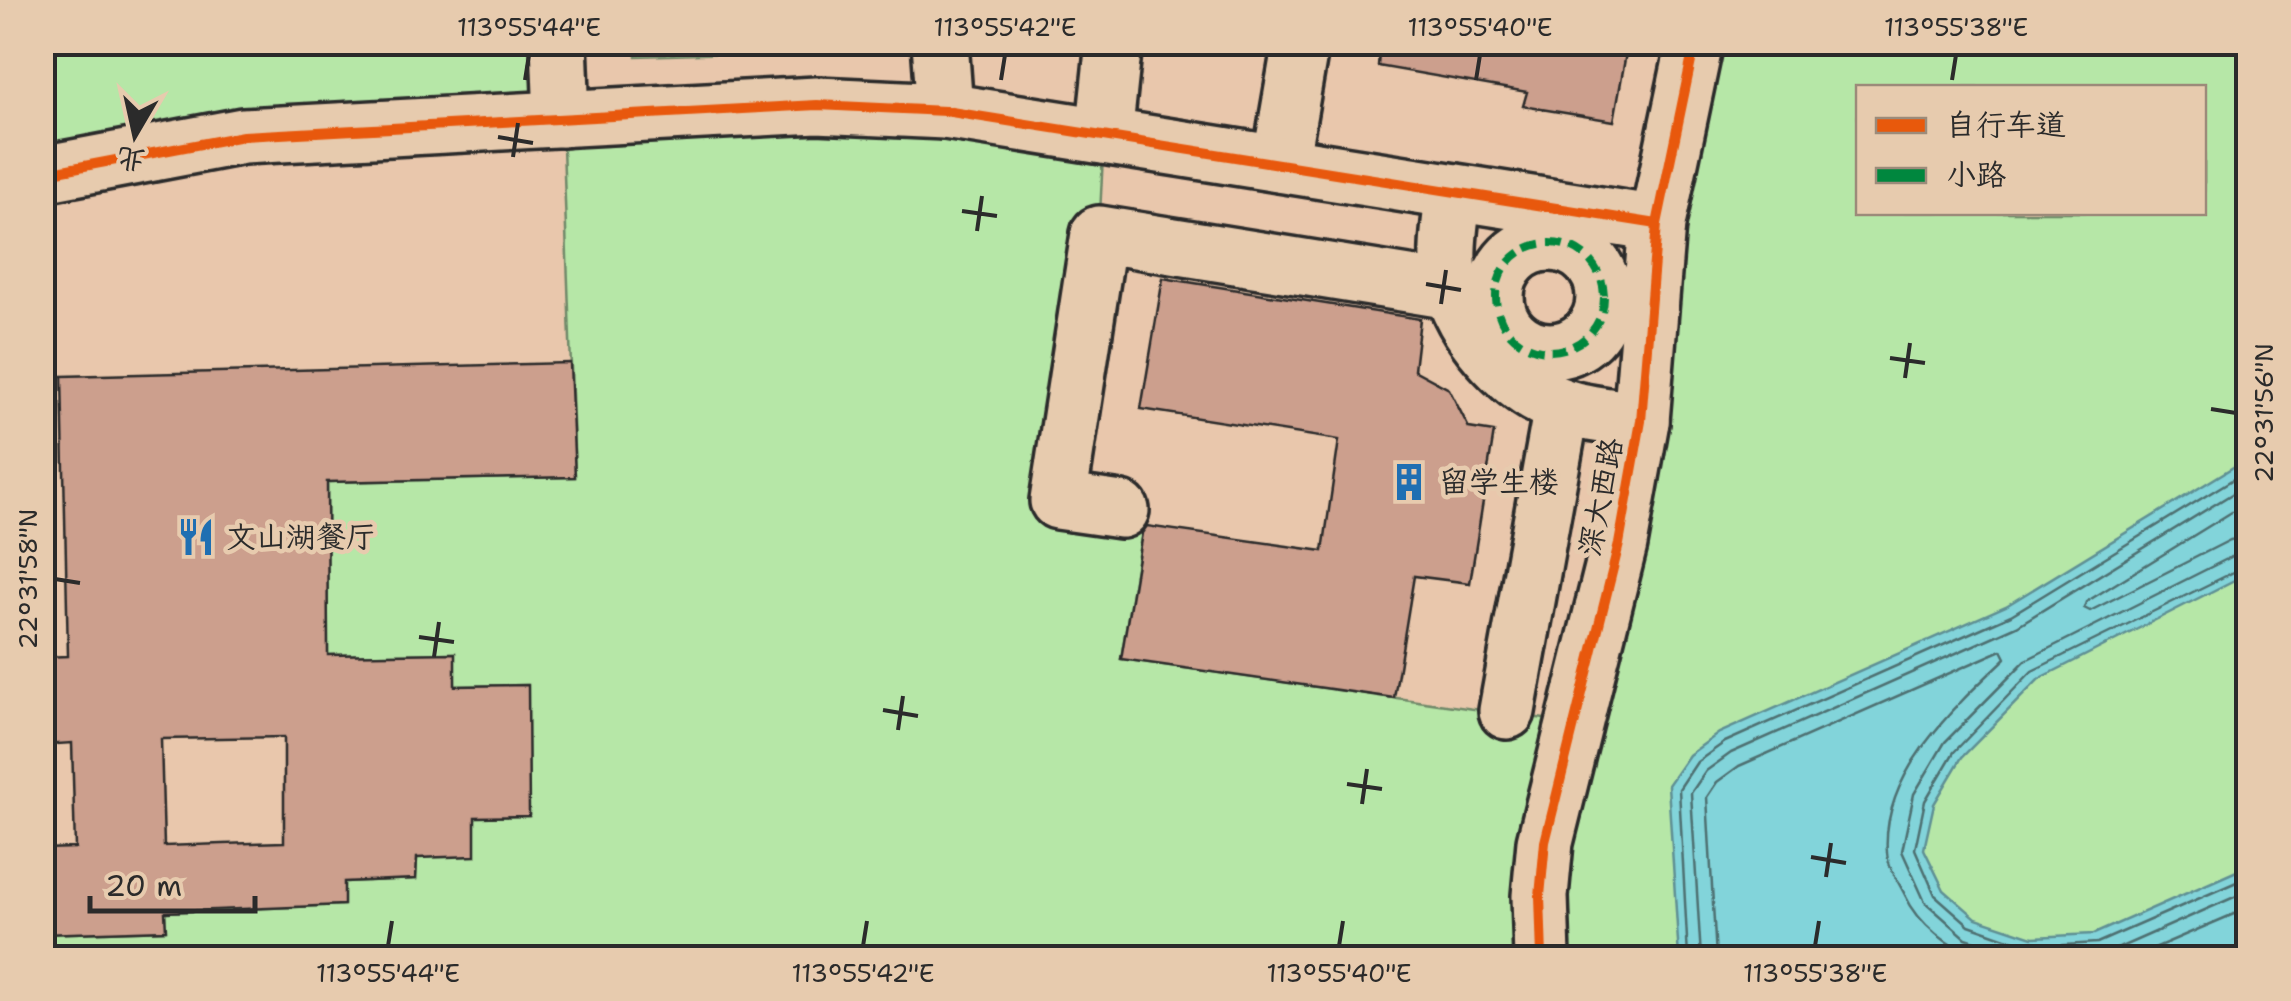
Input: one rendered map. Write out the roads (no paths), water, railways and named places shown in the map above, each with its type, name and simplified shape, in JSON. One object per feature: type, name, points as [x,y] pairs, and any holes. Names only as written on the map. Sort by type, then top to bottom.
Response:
[{"type":"street","points":[[559,42],[562,119]]},
{"type":"street","points":[[940,42],[946,111]]},
{"type":"street","points":[[1104,136],[1114,42]]},
{"type":"street","points":[[1280,164],[1301,42]]},
{"type":"street","name":"深大西路","points":[[1542,958],[1540,896],[1546,842],[1619,544],[1641,420],[1657,224],[1695,42]]},
{"type":"street","points":[[42,174],[243,136],[817,105],[946,111],[1657,224]]},
{"type":"street","points":[[1454,192],[1448,241],[1474,293],[1489,354],[1510,375],[1562,407],[1641,420]]},
{"type":"street","points":[[1121,510],[1058,502],[1099,234],[1474,293]]},
{"type":"street","points":[[1507,711],[1562,407]]},
{"type":"street","points":[[1542,533],[1619,544]]},
{"type":"water","points":[[2248,458],[2248,573],[2039,679],[1962,757],[1934,804],[1924,849],[1944,890],[1976,918],[2033,937],[2094,934],[2248,866],[2248,958],[1679,958],[1668,785],[1689,755],[1719,733],[2006,606]]},
{"type":"water","points":[[575,946],[686,958],[542,958]]},
{"type":"place","name":"留学生楼","points":[[1409,482]]},
{"type":"place","name":"文山湖餐厅","points":[[196,537]]}]
